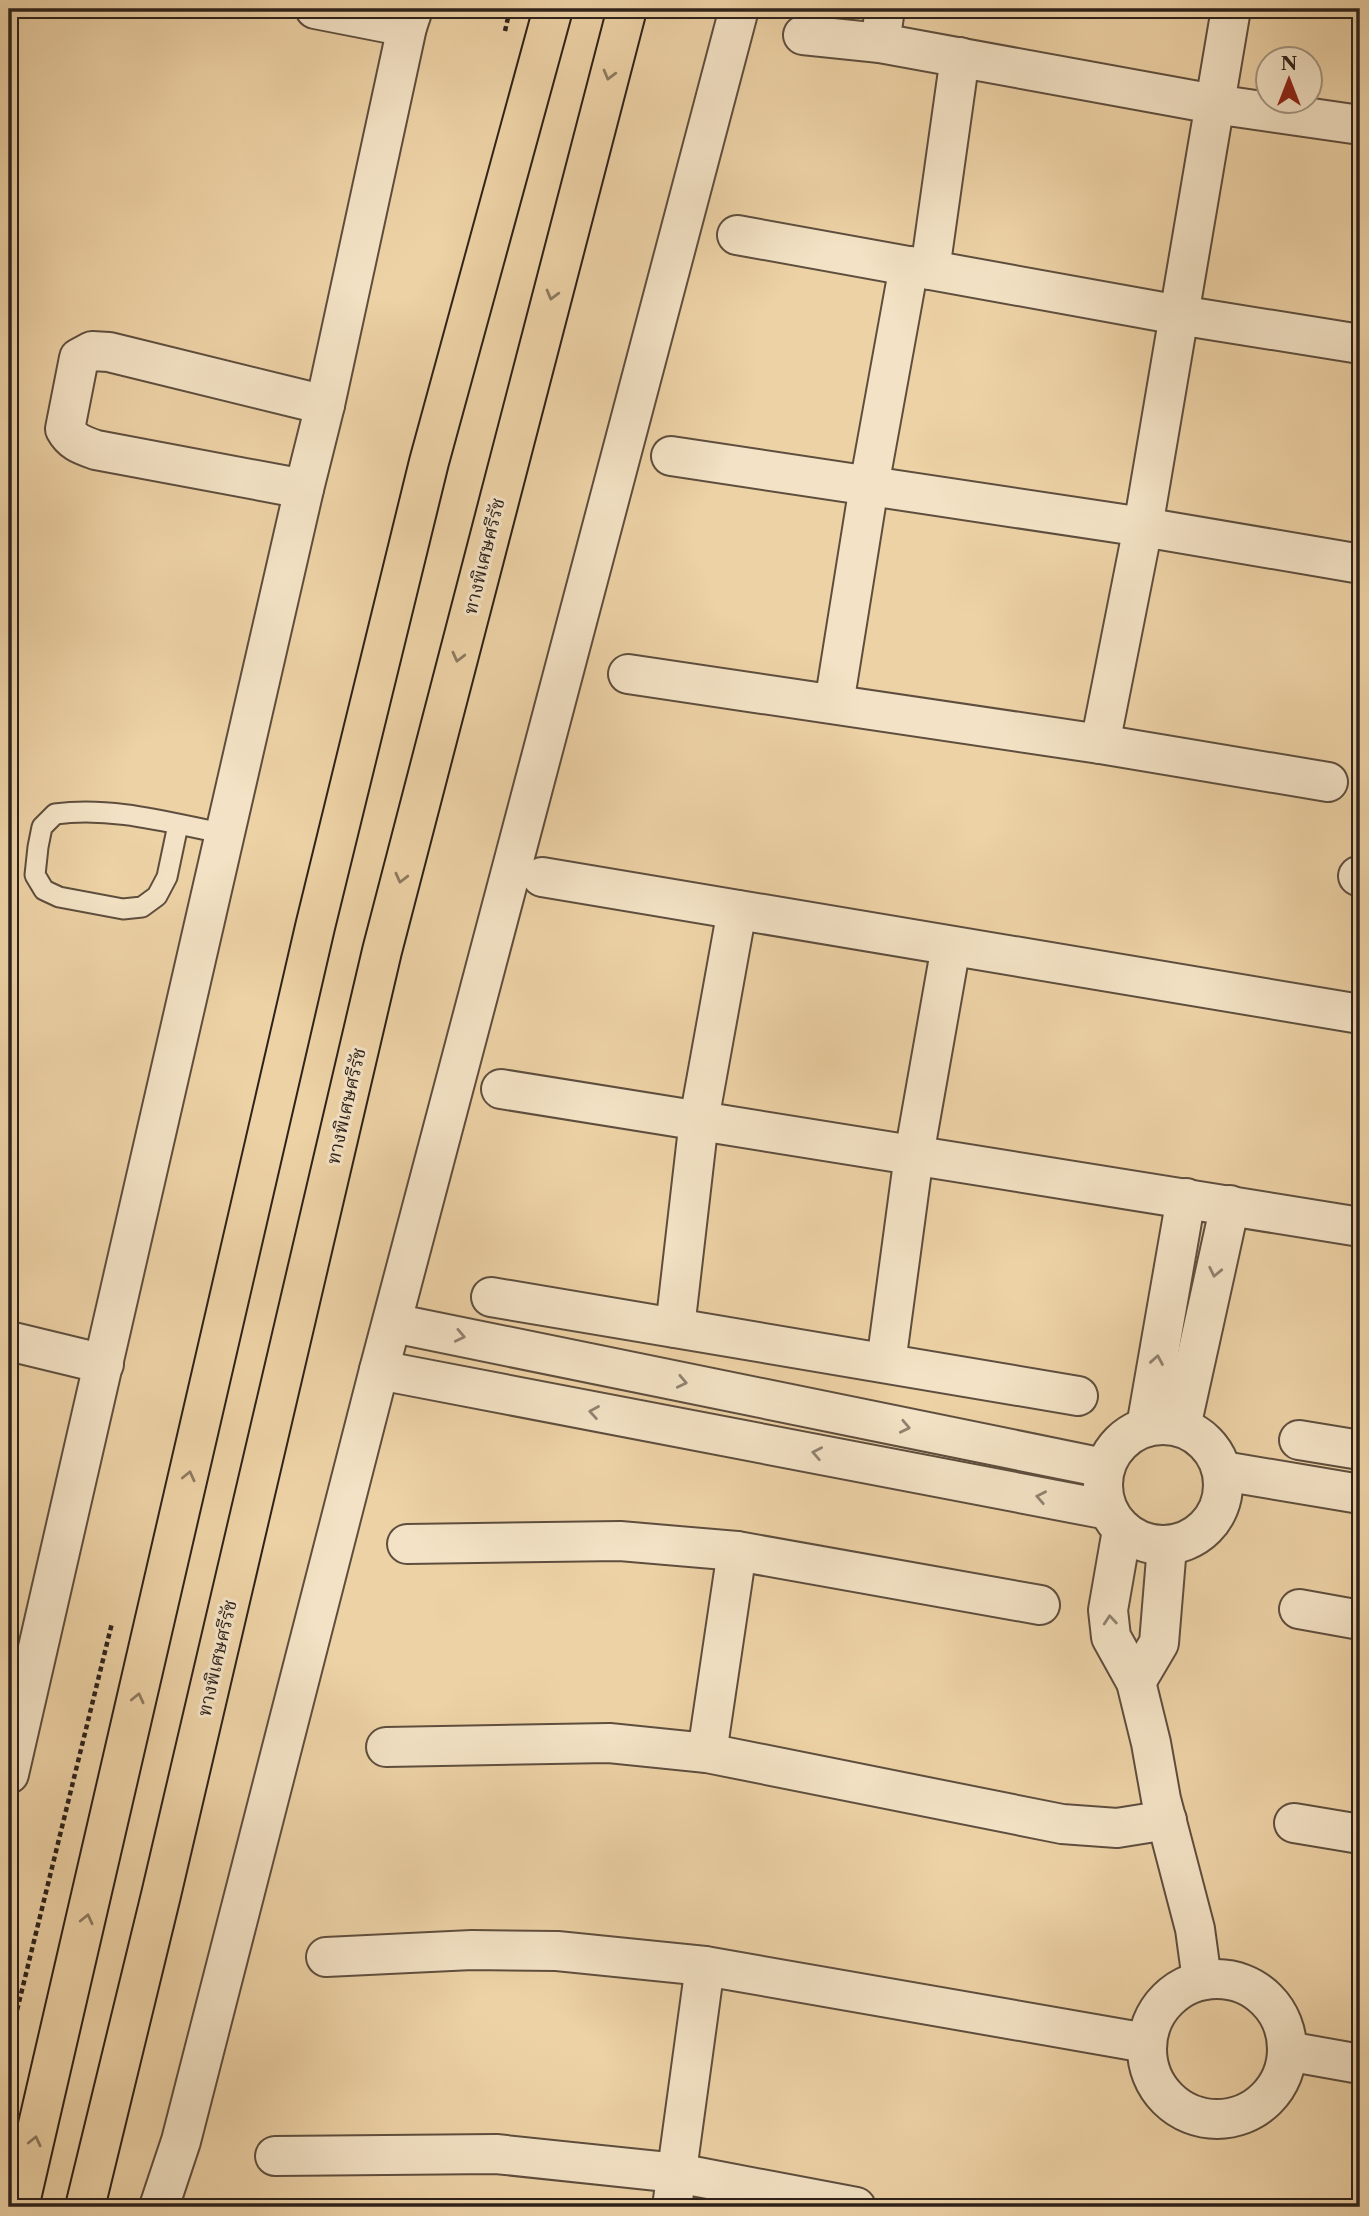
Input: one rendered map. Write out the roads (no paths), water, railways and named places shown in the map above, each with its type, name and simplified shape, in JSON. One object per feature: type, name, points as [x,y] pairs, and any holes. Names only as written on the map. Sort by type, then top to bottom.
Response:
[{"type":"highway","points":[[19,2207],[318,914],[429,462],[553,9]]},
{"type":"highway","name":"ทางพิเศษศรีรัช","points":[[85,2207],[161,1895],[382,951],[626,9]]},
{"type":"street","points":[[9,1774],[325,405],[410,18],[315,9]]},
{"type":"street","points":[[159,2207],[185,2128],[379,1370],[739,9]]},
{"type":"street","points":[[1100,744],[1143,527],[1231,9]]},
{"type":"street","points":[[803,34],[882,26],[960,57],[1214,104],[1360,125]]},
{"type":"street","points":[[834,704],[869,486],[919,268],[960,57]]},
{"type":"street","points":[[737,235],[1179,315],[1360,344]]},
{"type":"street","points":[[304,489],[96,450],[79,444],[69,437],[65,429],[79,358],[92,351],[109,352],[325,405]]},
{"type":"street","points":[[671,456],[1143,527],[1355,563]]},
{"type":"street","points":[[628,674],[1100,744],[1328,782]]},
{"type":"street","points":[[542,877],[1360,1014]]},
{"type":"street","points":[[676,1328],[699,1120],[737,910]]},
{"type":"street","points":[[886,1363],[914,1155],[951,946]]},
{"type":"street","points":[[501,1089],[1360,1227]]},
{"type":"street","points":[[1163,1427],[1186,1198]]},
{"type":"street","points":[[1163,1427],[1230,1205]]},
{"type":"street","points":[[491,1297],[1078,1396]]},
{"type":"street","points":[[393,1323],[1104,1468]]},
{"type":"street","points":[[9,1341],[104,1364]]},
{"type":"street","points":[[379,1370],[1115,1520],[1143,1542],[1167,1546],[1188,1541],[1206,1530],[1219,1512],[1224,1492],[1223,1471],[1214,1452],[1200,1436],[1163,1427],[1127,1436],[1113,1450],[1104,1468],[1102,1489],[1115,1520],[1108,1611],[1111,1637],[1136,1682],[1195,1929],[1202,1980]]},
{"type":"street","points":[[1299,1440],[1360,1450]]},
{"type":"street","points":[[1223,1471],[1360,1494]]},
{"type":"street","points":[[407,1544],[620,1541],[737,1551],[1040,1605]]},
{"type":"street","points":[[1136,1682],[1159,1643],[1167,1546]]},
{"type":"street","points":[[707,1753],[737,1551]]},
{"type":"street","points":[[1299,1609],[1360,1620]]},
{"type":"street","points":[[386,1748],[609,1743],[707,1753],[1062,1824],[1118,1828],[1167,1819]]},
{"type":"street","points":[[1294,1822],[1360,1834]]},
{"type":"street","points":[[326,1957],[472,1950],[556,1951],[705,1966],[1146,2043]]},
{"type":"street","points":[[674,2190],[705,1966]]},
{"type":"street","points":[[1202,1980],[1231,1980],[1259,1992],[1279,2013],[1288,2042],[1270,2097],[1246,2114],[1217,2120],[1189,2114],[1165,2097],[1150,2072],[1146,2043],[1155,2014],[1175,1992],[1202,1980]]},
{"type":"street","points":[[1287,2050],[1360,2064]]},
{"type":"street","points":[[275,2156],[496,2154],[674,2190],[856,2207]]},
{"type":"lane","points":[[178,825],[167,877],[157,896],[142,907],[123,909],[59,897],[44,890],[36,875],[42,827],[55,814],[77,811],[104,812],[178,825],[226,834]]}]
